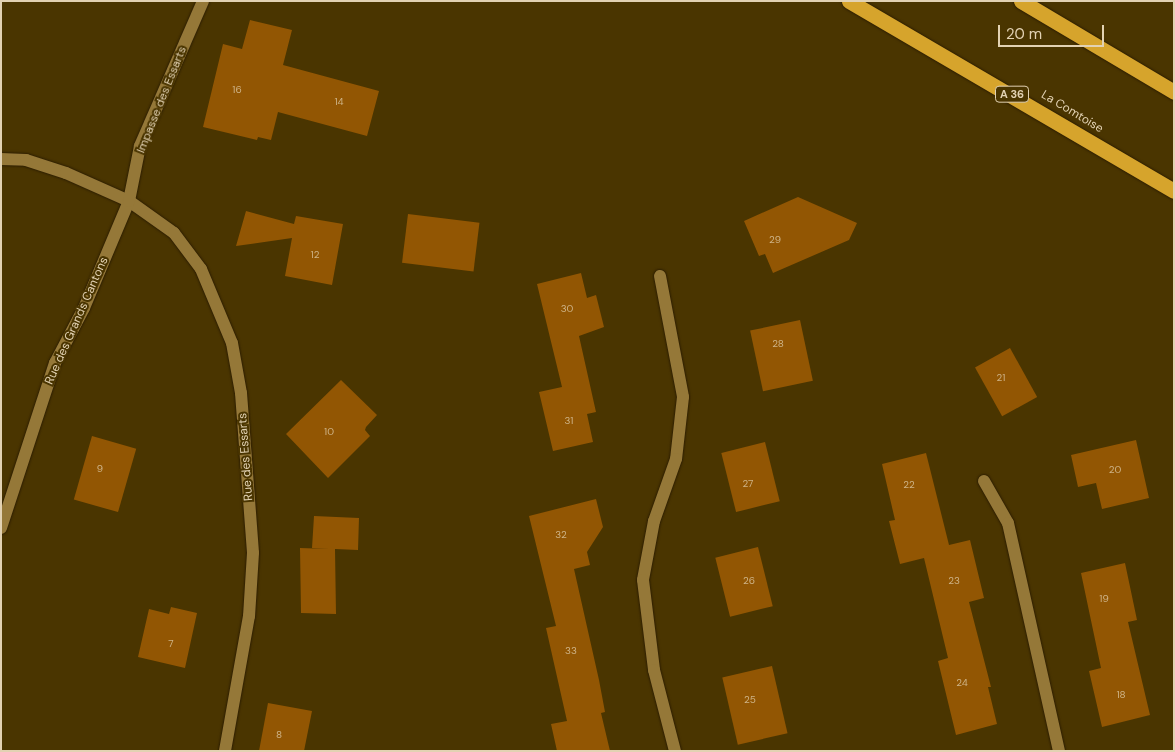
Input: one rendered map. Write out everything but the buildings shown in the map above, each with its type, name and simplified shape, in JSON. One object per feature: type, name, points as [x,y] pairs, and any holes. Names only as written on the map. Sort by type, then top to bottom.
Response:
[{"type":"highway","name":"La Comtoise","points":[[849,1],[1174,191]]},
{"type":"highway","points":[[1021,1],[1174,92]]},
{"type":"street","name":"Impasse des Essarts","points":[[129,201],[140,146],[203,1]]},
{"type":"street","name":"Rue des Essarts","points":[[1,159],[26,160],[66,173],[129,201],[174,233],[201,269],[232,343],[241,393],[252,553],[249,616],[225,751]]},
{"type":"street","name":"Rue des Grands Cantons","points":[[1,528],[55,363],[84,308],[129,201]]},
{"type":"street","points":[[660,276],[683,397],[676,459],[654,521],[643,580],[654,670],[675,751]]},
{"type":"street","points":[[984,481],[1008,523],[1059,751]]}]
